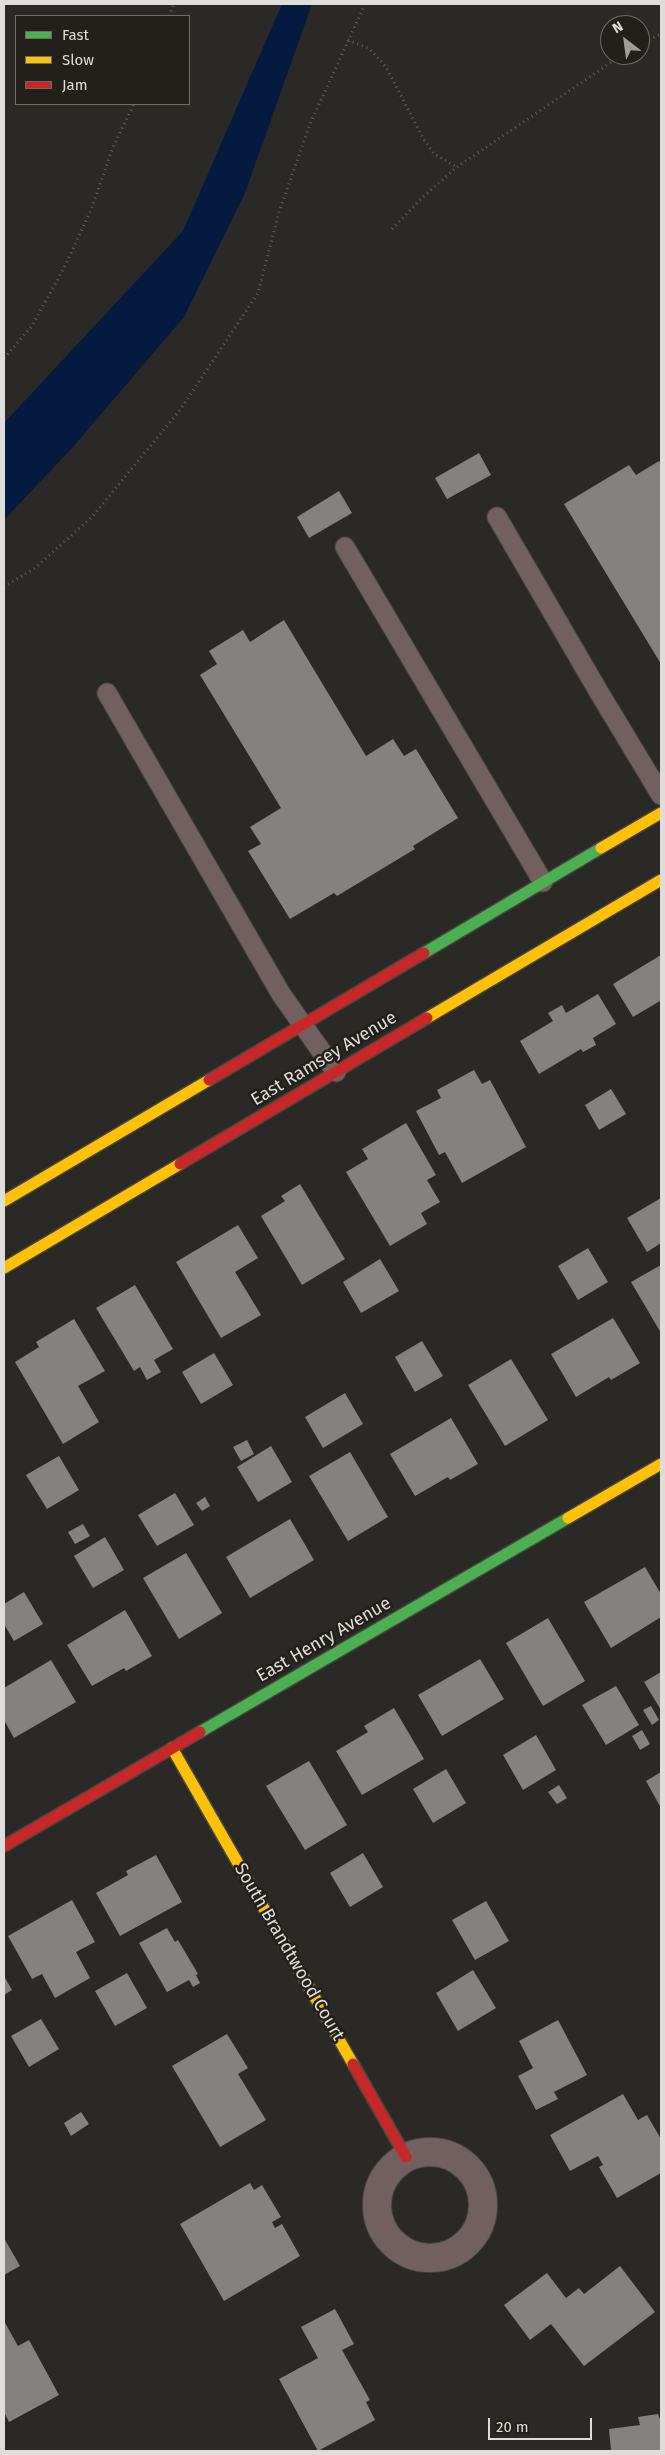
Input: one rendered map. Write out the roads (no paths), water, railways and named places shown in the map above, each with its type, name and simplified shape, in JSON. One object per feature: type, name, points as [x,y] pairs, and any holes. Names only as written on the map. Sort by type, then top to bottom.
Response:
[{"type":"street","points":[[4,1201],[661,813]]},
{"type":"street","name":"East Ramsey Avenue","points":[[4,1268],[661,880]]},
{"type":"street","name":"East Henry Avenue","points":[[4,1846],[661,1466]]},
{"type":"street","name":"South Brandtwood Court","points":[[172,1748],[406,2157]]},
{"type":"lane","points":[[497,517],[661,795]]},
{"type":"lane","points":[[345,547],[543,882]]},
{"type":"lane","points":[[106,693],[281,994],[336,1072]]},
{"type":"water","points":[[282,4],[312,4],[245,193],[184,317],[72,448],[4,520],[4,423],[183,231]]}]
